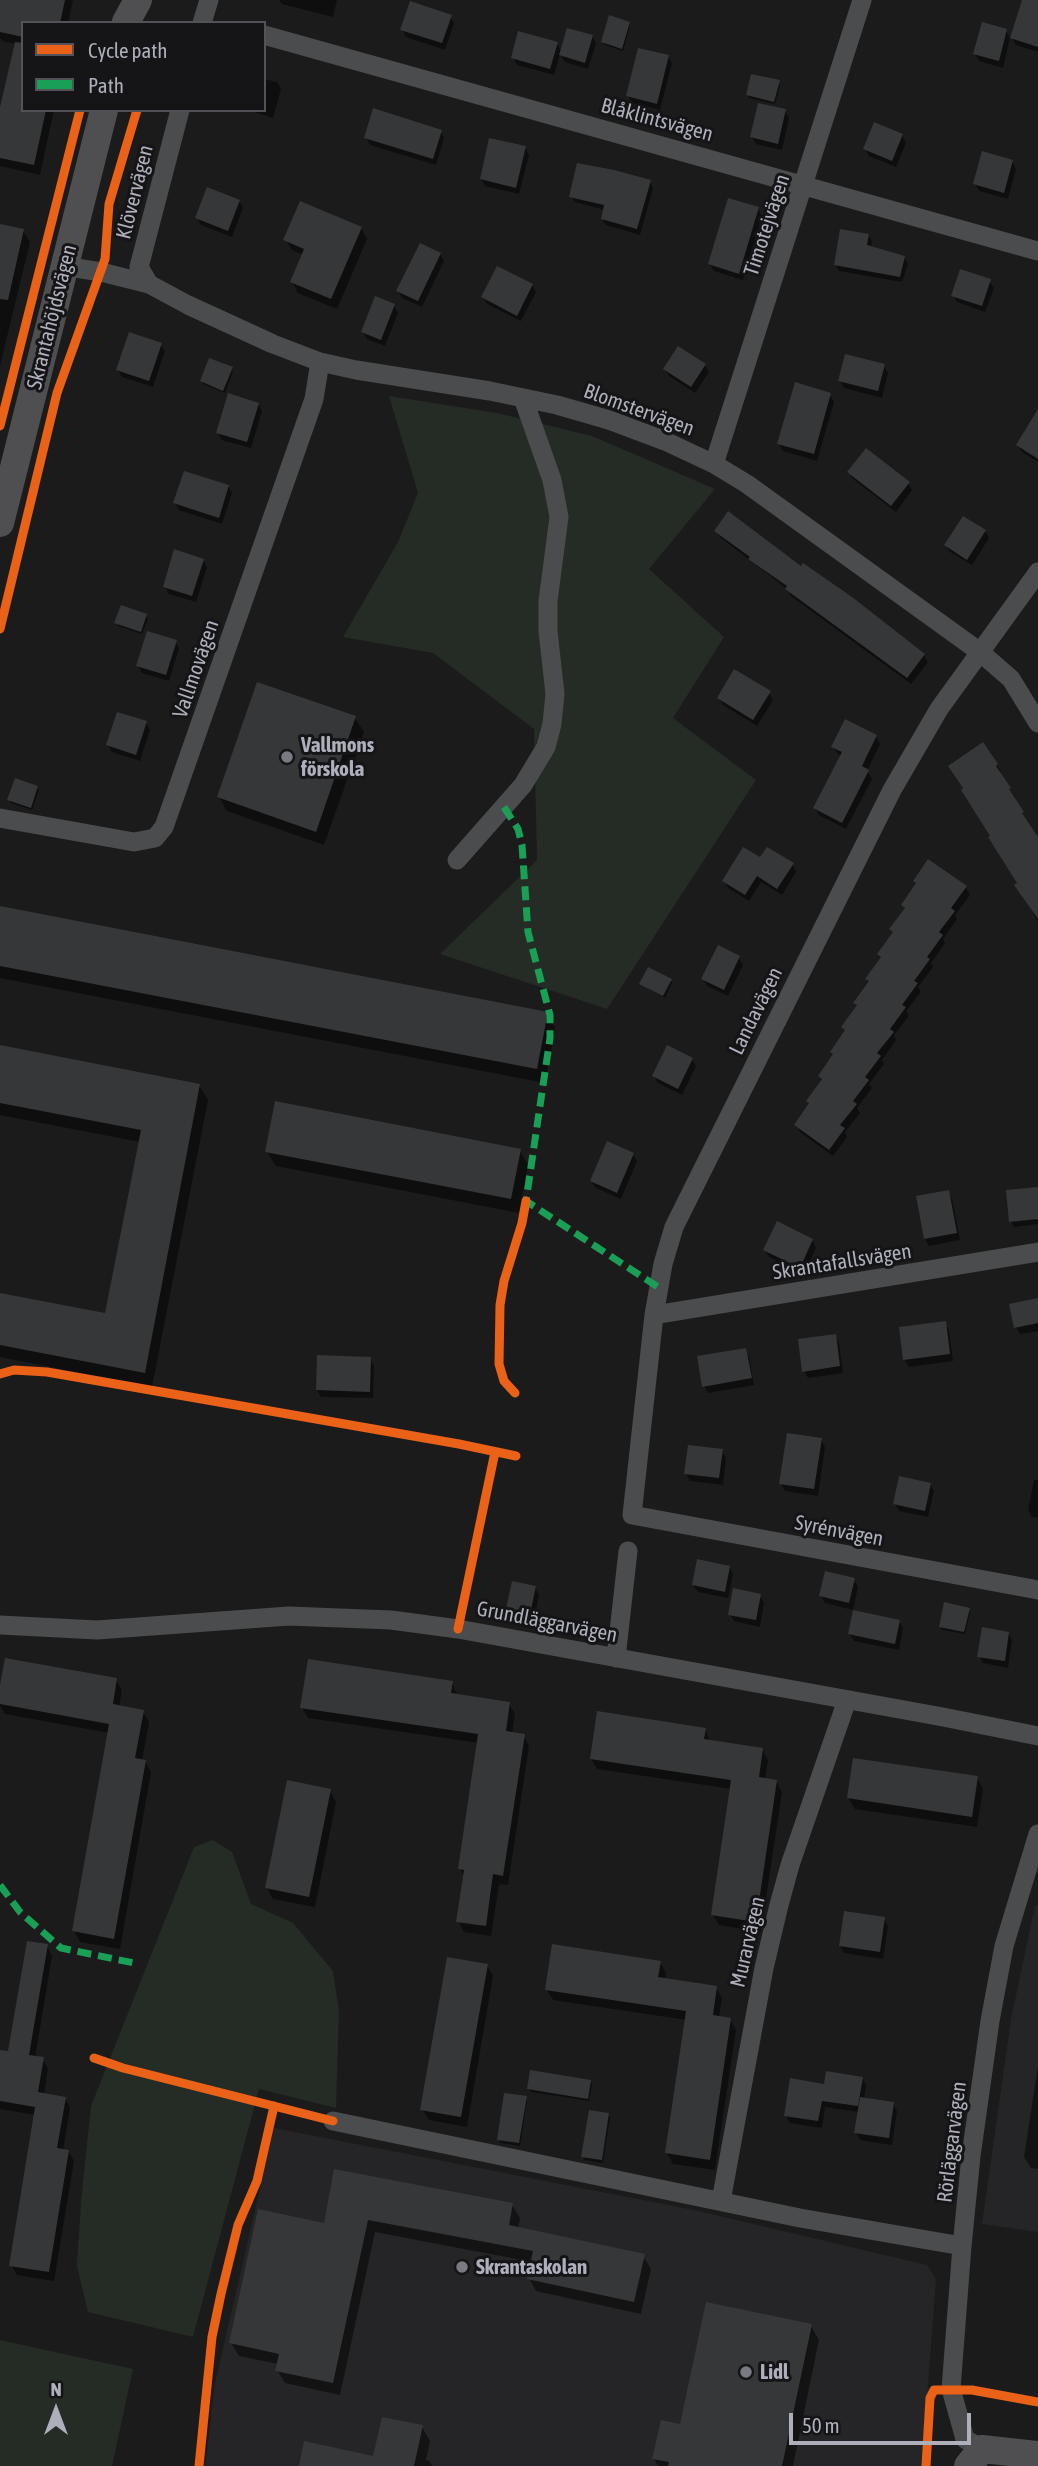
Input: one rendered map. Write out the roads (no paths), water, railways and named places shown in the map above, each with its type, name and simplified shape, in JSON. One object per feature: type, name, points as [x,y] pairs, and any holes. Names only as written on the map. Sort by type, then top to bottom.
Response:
[{"type":"street","points":[[125,0],[125,21]]},
{"type":"street","points":[[126,21],[138,0]]},
{"type":"street","name":"Timotejvägen","points":[[714,464],[862,0]]},
{"type":"street","name":"Blåklintsvägen","points":[[266,36],[1038,251]]},
{"type":"street","name":"Skrantahöjdsvägen","points":[[0,523],[103,112]]},
{"type":"street","name":"Klövervägen","points":[[149,284],[139,267],[179,112]]},
{"type":"street","name":"Blomstervägen","points":[[64,266],[149,284],[273,344],[320,362],[557,405],[665,440],[714,464],[980,652],[1011,679],[1038,723]]},
{"type":"street","name":"Vallmovägen","points":[[0,818],[134,842],[155,838],[164,827],[314,399],[320,362]]},
{"type":"street","points":[[457,860],[523,785],[546,747],[552,724],[555,694],[548,631],[548,601],[559,517],[552,480],[523,398]]},
{"type":"street","name":"Landavägen","points":[[632,1515],[654,1315],[663,1264],[674,1227],[892,790],[933,719],[1038,572]]},
{"type":"street","name":"Skrantafallsvägen","points":[[654,1315],[1038,1252]]},
{"type":"street","name":"Syrénvägen","points":[[632,1515],[1038,1590]]},
{"type":"street","points":[[616,1658],[628,1550]]},
{"type":"street","name":"Grundläggarvägen","points":[[0,1625],[97,1630],[289,1616],[390,1620],[458,1629],[1038,1736]]},
{"type":"street","name":"Murarvägen","points":[[721,2201],[764,1968],[779,1905],[790,1865],[847,1700]]},
{"type":"street","name":"Rörläggarvägen","points":[[975,2458],[965,2439],[951,2389],[971,2156],[1002,1959],[1038,1834]]},
{"type":"street","points":[[333,2121],[800,2218],[962,2246]]},
{"type":"street","points":[[975,2458],[1038,2455]]},
{"type":"place","name":"Vallmons förskola","points":[[287,757]]},
{"type":"place","name":"Skrantaskolan","points":[[462,2267]]},
{"type":"place","name":"Lidl","points":[[746,2372]]}]
